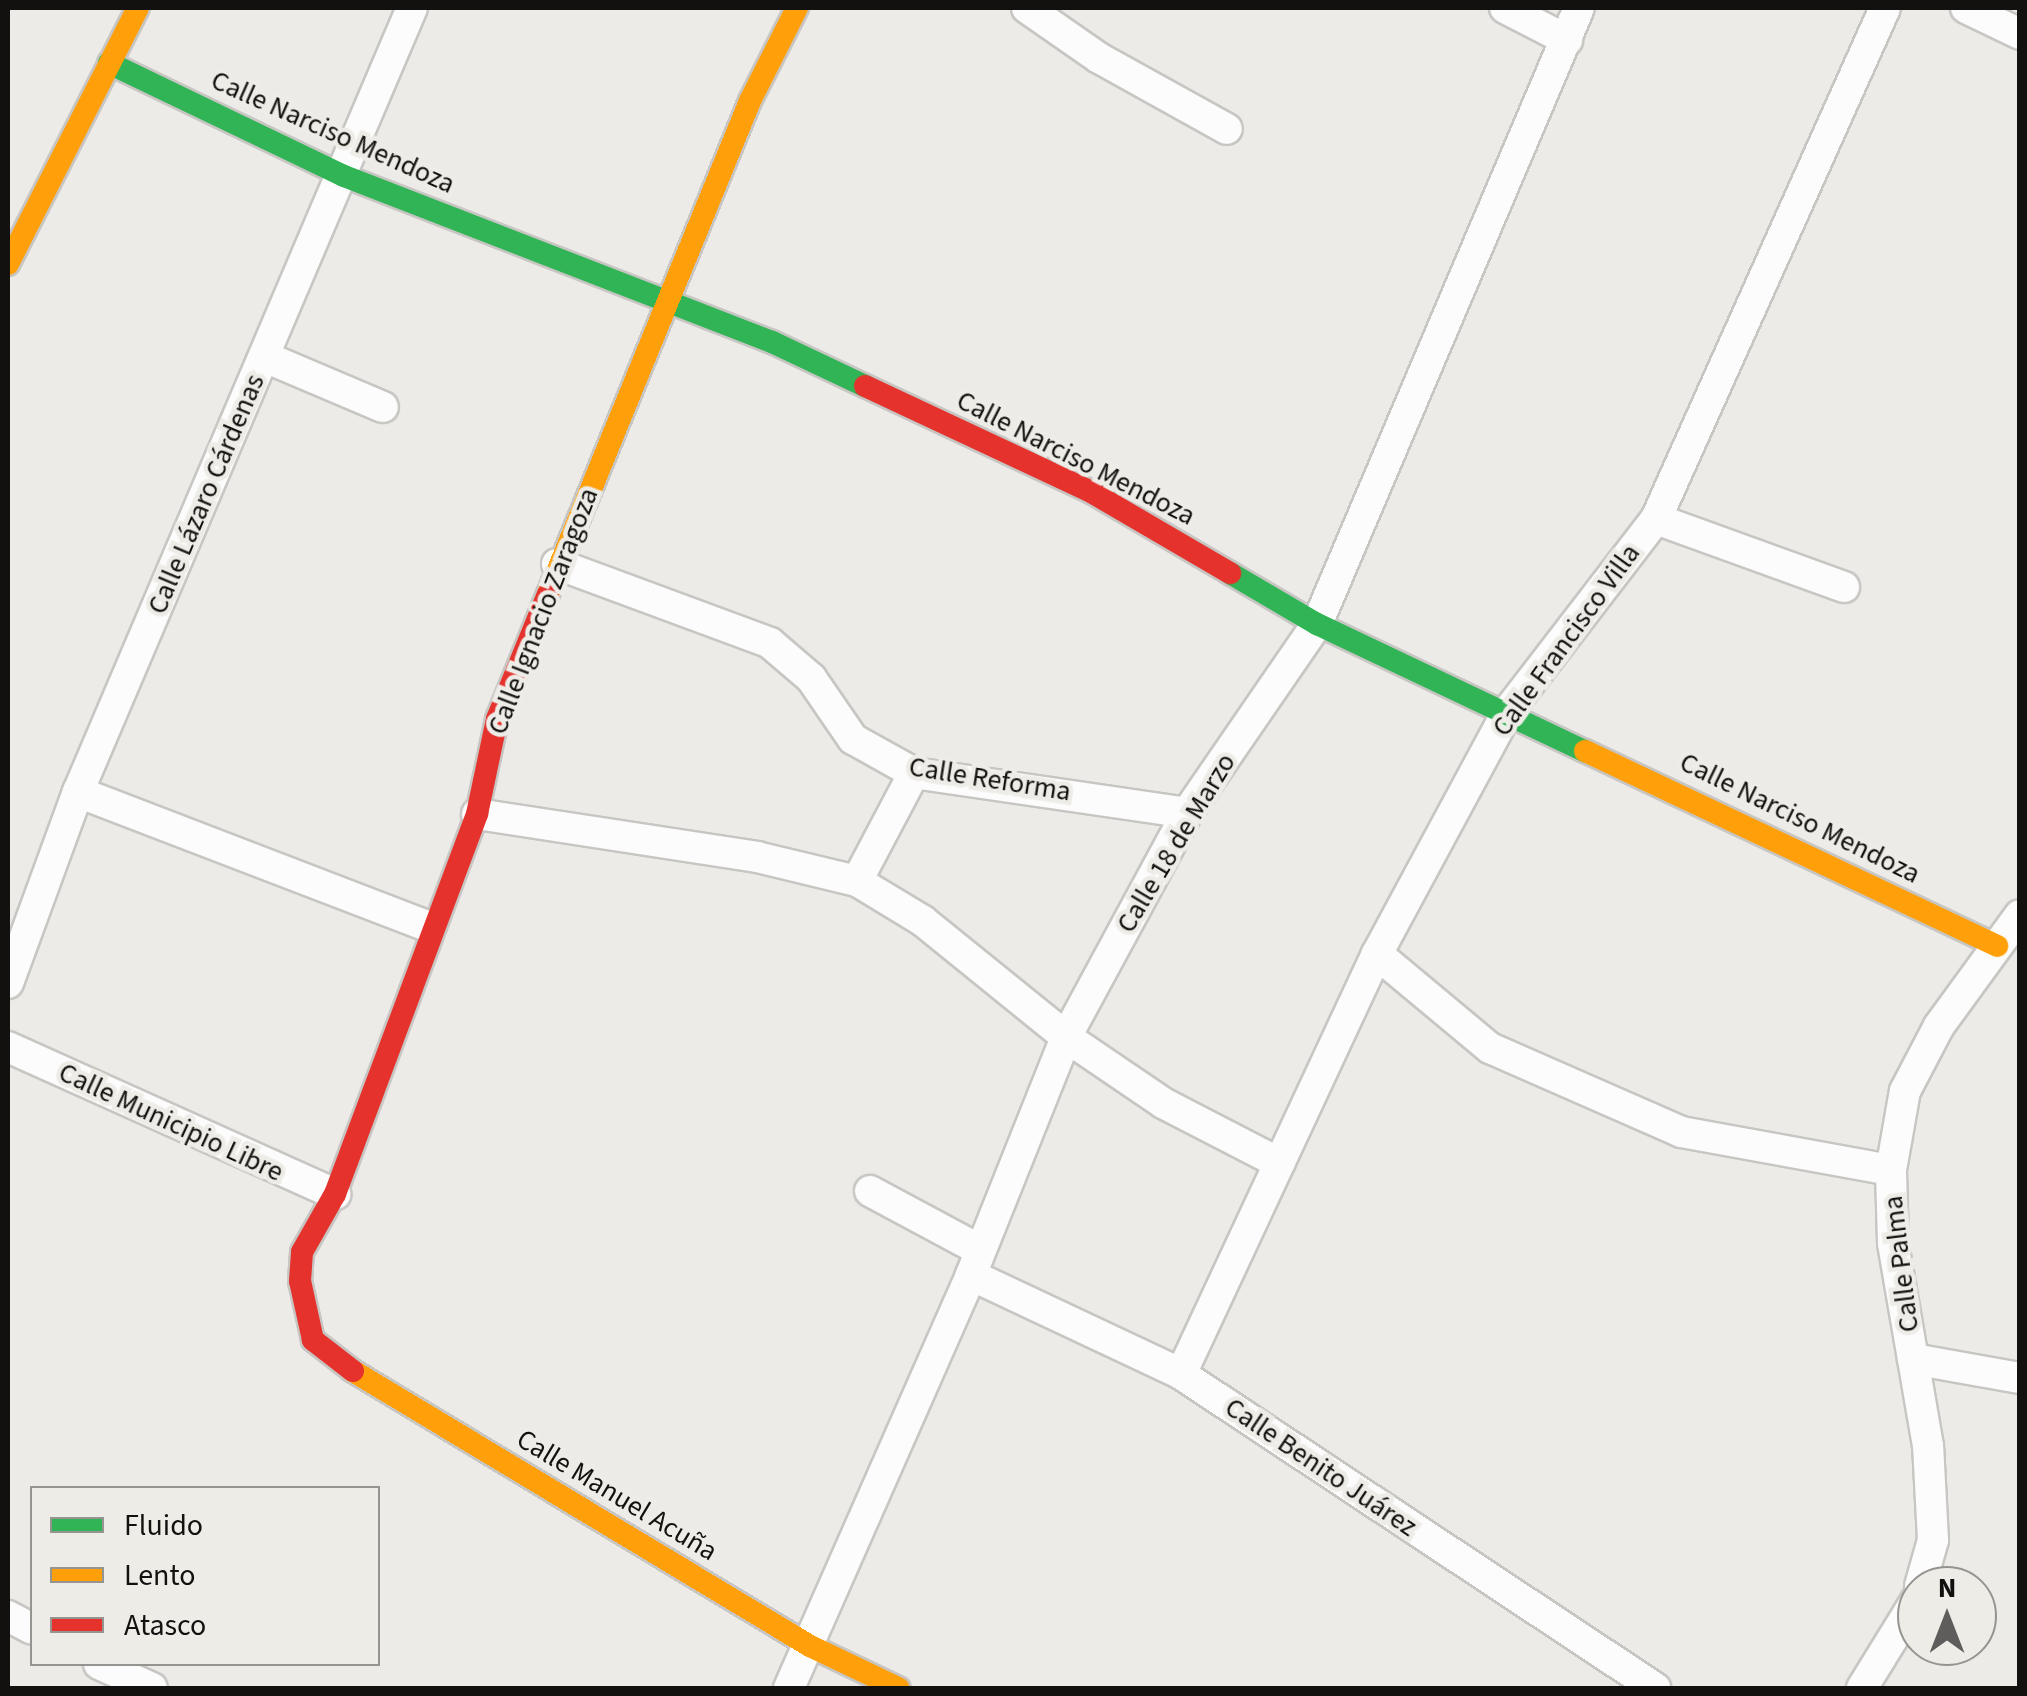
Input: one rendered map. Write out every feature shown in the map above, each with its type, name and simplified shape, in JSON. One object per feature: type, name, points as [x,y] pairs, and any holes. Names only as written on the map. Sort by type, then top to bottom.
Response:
[{"type":"street","points":[[8,264],[138,8]]},
{"type":"street","name":"Calle Lázaro Cárdenas","points":[[8,983],[78,792],[344,176],[412,8]]},
{"type":"street","name":"Calle Ignacio Zaragoza","points":[[314,1340],[300,1281],[302,1252],[335,1194],[430,927],[478,814],[496,719],[750,102],[796,8]]},
{"type":"street","points":[[1027,8],[1098,58],[1227,129]]},
{"type":"street","points":[[1505,8],[1567,40]]},
{"type":"street","name":"Calle 18 de Marzo","points":[[789,1688],[976,1262],[1066,1038],[1188,813],[1318,624],[1579,8]]},
{"type":"street","name":"Calle Francisco Villa","points":[[1182,1374],[1376,954],[1508,711],[1656,518],[1885,8]]},
{"type":"street","points":[[1966,8],[2020,34]]},
{"type":"street","name":"Calle Narciso Mendoza","points":[[109,63],[344,176],[772,342],[1092,493],[1318,624],[1997,946]]},
{"type":"street","points":[[264,357],[383,408]]},
{"type":"street","points":[[1656,518],[1844,588]]},
{"type":"street","name":"Calle Reforma","points":[[558,564],[770,643],[811,678],[853,740],[914,773],[1188,813]]},
{"type":"street","points":[[857,881],[914,773]]},
{"type":"street","points":[[78,792],[430,927]]},
{"type":"street","points":[[478,814],[757,858],[857,881],[923,921],[1066,1038],[1163,1103],[1279,1163]]},
{"type":"street","name":"Calle Palma","points":[[1925,1566],[1932,1540],[1928,1446],[1893,1244],[1891,1170],[1905,1092],[1939,1026],[2020,914]]},
{"type":"street","points":[[1376,954],[1490,1048],[1628,1110],[1681,1132],[1891,1170]]},
{"type":"street","name":"Calle Municipio Libre","points":[[8,1047],[335,1194]]},
{"type":"street","name":"Calle Benito Juárez","points":[[870,1191],[976,1262],[1182,1374],[1655,1688]]},
{"type":"street","name":"Calle Manuel Acuña","points":[[314,1340],[362,1378],[810,1646],[898,1688]]},
{"type":"street","points":[[1913,1359],[2020,1378]]},
{"type":"street","points":[[8,1616],[30,1628]]},
{"type":"street","points":[[1862,1688],[1897,1631]]},
{"type":"street","points":[[113,1667],[152,1688]]},
{"type":"traffic: fast","points":[[109,63],[344,176],[772,342],[865,386]]},
{"type":"traffic: fast","points":[[1230,573],[1317,624],[1585,751]]},
{"type":"traffic: slow","points":[[8,264],[138,8]]},
{"type":"traffic: slow","points":[[548,594],[750,101],[797,8]]},
{"type":"traffic: slow","points":[[1585,751],[1997,946]]},
{"type":"traffic: slow","points":[[353,1371],[810,1646],[898,1688]]},
{"type":"traffic: jam","points":[[865,386],[1093,493],[1230,573]]},
{"type":"traffic: jam","points":[[353,1371],[313,1340],[300,1281],[302,1252],[335,1194],[477,814],[497,719],[548,594]]}]
